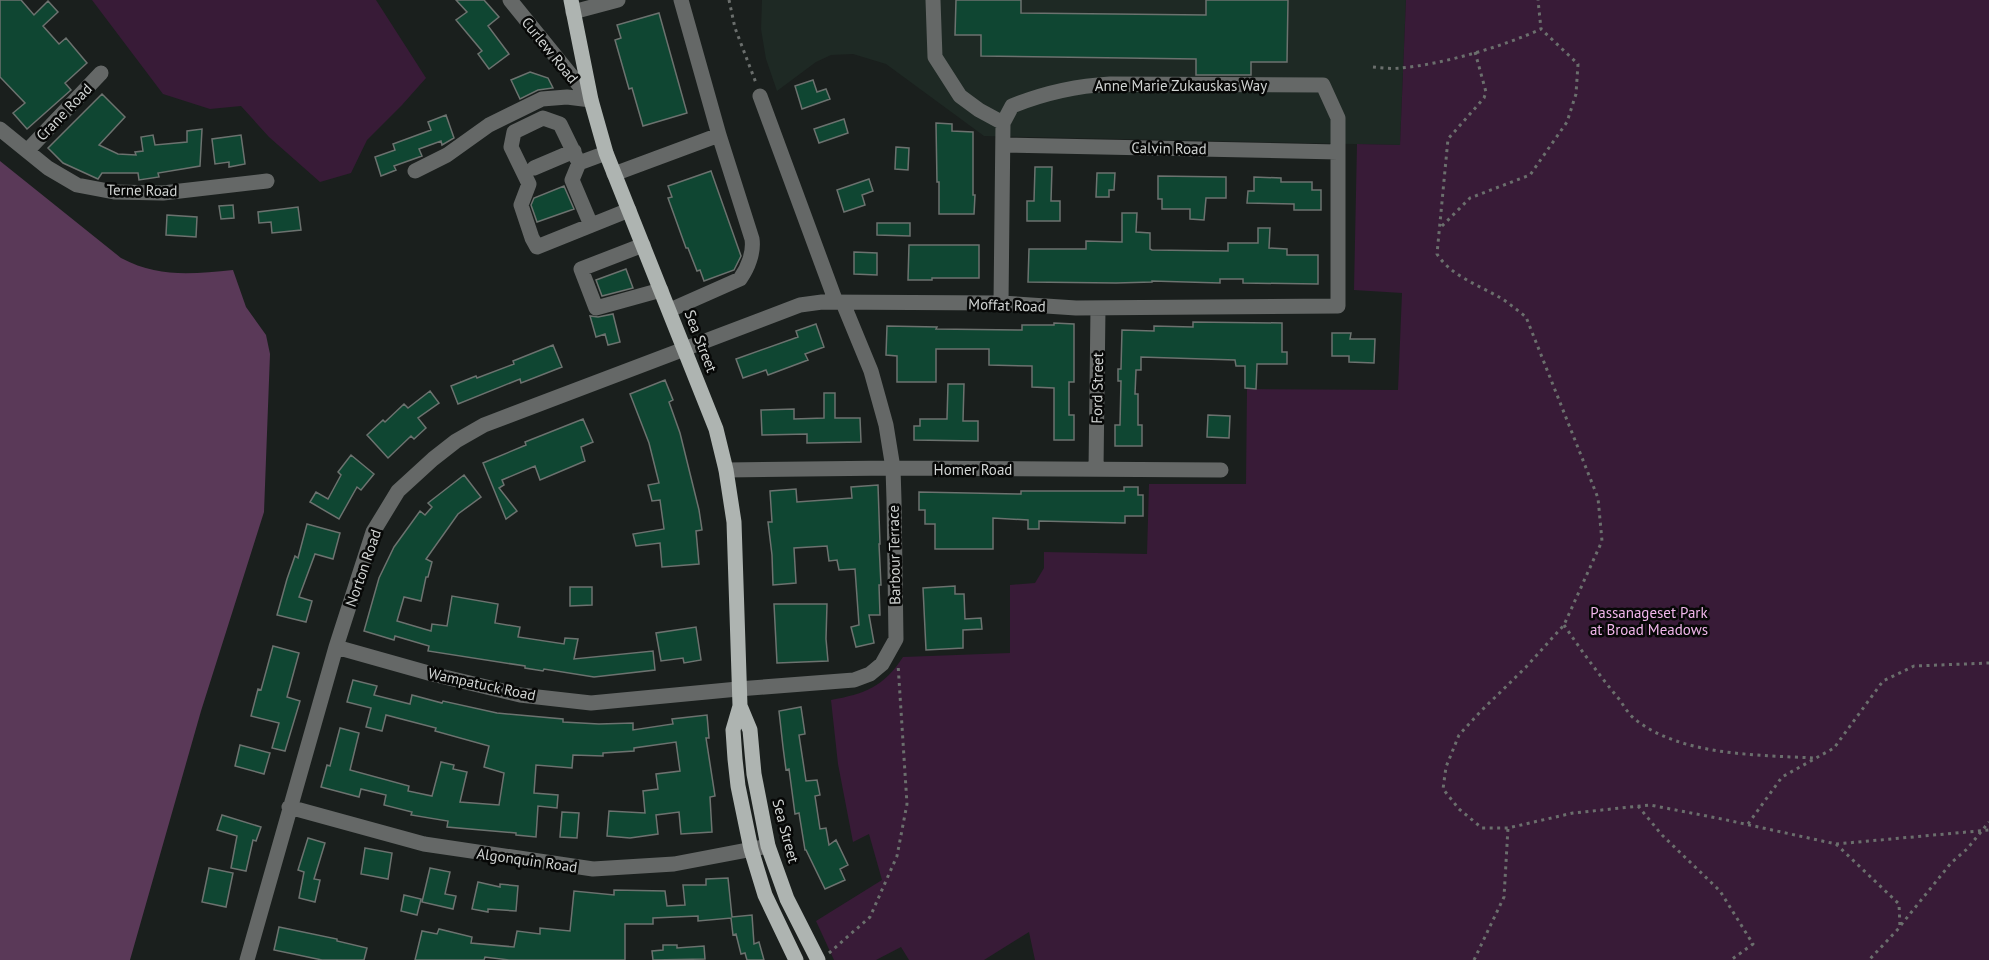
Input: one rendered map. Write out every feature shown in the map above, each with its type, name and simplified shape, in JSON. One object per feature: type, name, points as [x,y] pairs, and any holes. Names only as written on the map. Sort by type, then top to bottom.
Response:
[{"type":"main road","name":"Sea Street","points":[[572,6],[591,100],[606,153],[716,429],[735,522],[740,706],[750,730],[754,774],[768,846],[787,899],[820,960]]},
{"type":"main road","name":"Sea Street","points":[[740,706],[733,730],[735,759],[751,849],[765,895],[796,960]]},
{"type":"street","name":"Curlew Road","points":[[510,0],[591,100]]},
{"type":"street","points":[[572,6],[618,0]]},
{"type":"street","points":[[670,310],[740,279],[750,257],[752,239],[719,135],[681,0]]},
{"type":"street","points":[[933,0],[934,57],[960,96],[1003,123],[1001,303]]},
{"type":"street","name":"Crane Road","points":[[27,151],[101,73]]},
{"type":"street","name":"Anne Marie Zukauskas Way","points":[[1003,123],[1012,106],[1080,86],[1110,84],[1323,85],[1338,118],[1338,152]]},
{"type":"street","name":"Barbour Terrace","points":[[760,96],[839,302],[871,371],[886,425],[892,468],[896,639]]},
{"type":"street","points":[[422,168],[447,155],[489,125],[542,99],[567,97],[591,100]]},
{"type":"street","points":[[591,225],[572,180],[577,157],[560,124],[543,118],[514,132],[511,147],[529,184],[521,205],[537,247],[629,210]]},
{"type":"street","name":"Terne Road","points":[[0,129],[48,168],[77,184],[114,192],[163,193],[267,181]]},
{"type":"street","points":[[614,174],[719,135]]},
{"type":"street","name":"Calvin Road","points":[[1004,145],[1338,152]]},
{"type":"street","name":"Moffat Road","points":[[685,348],[800,305],[822,302],[1001,303],[1098,308],[1338,306],[1338,152]]},
{"type":"street","points":[[534,168],[577,157],[606,153]]},
{"type":"street","points":[[644,245],[580,270],[596,308],[661,290]]},
{"type":"street","name":"Ford Street","points":[[1096,469],[1098,308]]},
{"type":"street","name":"Norton Road","points":[[247,960],[336,646],[373,532],[398,491],[456,441],[484,425],[685,348]]},
{"type":"street","name":"Homer Road","points":[[726,470],[892,468],[1221,471]]},
{"type":"street","points":[[738,689],[854,681],[870,674],[882,664],[896,639]]},
{"type":"street","name":"Wampatuck Road","points":[[336,646],[432,674],[520,695],[591,703],[738,689]]},
{"type":"street","name":"Algonquin Road","points":[[289,807],[424,844],[593,869],[674,864],[768,846]]},
{"type":"path","points":[[729,0],[735,28],[760,96]]},
{"type":"path","points":[[1441,227],[1470,198],[1530,175],[1567,122],[1576,94],[1578,64],[1540,29],[1538,0]]},
{"type":"path","points":[[1373,67],[1399,68],[1437,62],[1515,41],[1540,29]]},
{"type":"path","points":[[1475,52],[1485,92],[1484,98],[1448,139],[1437,254],[1442,262],[1471,283],[1501,298],[1526,317],[1598,498],[1602,541],[1564,625],[1459,735],[1446,767],[1443,789],[1459,809],[1482,828],[1508,828],[1573,813],[1650,805],[1836,844],[1989,830]]},
{"type":"path","points":[[1564,625],[1635,720],[1658,732],[1715,752],[1816,758]]},
{"type":"path","points":[[820,960],[870,917],[897,856],[907,804],[896,639]]},
{"type":"path","points":[[1747,824],[1782,777],[1834,748],[1882,681],[1914,666],[1989,663]]},
{"type":"path","points":[[1637,805],[1662,835],[1720,891],[1753,944],[1731,960]]},
{"type":"path","points":[[1869,960],[1989,822]]},
{"type":"path","points":[[1474,960],[1504,897],[1508,828]]},
{"type":"path","points":[[1836,844],[1899,904],[1900,927]]},
{"type":"shaded area","points":[[762,0],[1406,0],[1400,145],[984,136],[886,64],[853,54],[831,55],[816,62],[777,91],[766,59],[761,29]]},
{"type":"shaded area","points":[[0,161],[121,258],[162,272],[233,270],[246,307],[266,335],[270,354],[264,512],[201,711],[130,960],[0,960]]},
{"type":"green space","points":[[92,0],[376,0],[426,78],[367,140],[351,173],[320,182],[269,137],[241,106],[210,109],[163,94]]},
{"type":"green space","name":"Passanageset Park at Broad Meadows","points":[[1406,0],[1989,0],[1989,960],[1035,960],[1029,932],[984,960],[909,960],[901,947],[876,960],[834,960],[816,921],[882,880],[869,834],[853,842],[838,764],[831,700],[872,688],[888,676],[903,657],[1010,653],[1010,585],[1035,583],[1044,568],[1044,552],[1147,554],[1149,484],[1246,484],[1247,389],[1398,390],[1402,293],[1354,290],[1357,144],[1400,145]]},
{"type":"building","points":[[0,0],[21,0],[34,15],[48,1],[58,12],[43,26],[59,44],[66,38],[87,63],[65,83],[71,90],[27,129],[13,113],[25,103],[0,77]]},
{"type":"building","points":[[456,0],[484,0],[499,17],[488,26],[509,54],[489,69],[478,54],[482,51],[456,20],[467,12]]},
{"type":"building","points":[[956,0],[1021,0],[1021,13],[1206,15],[1206,0],[1288,0],[1287,62],[1251,62],[1251,75],[1196,75],[1196,59],[981,56],[981,35],[955,35]]},
{"type":"building","points":[[659,13],[687,113],[643,126],[632,88],[629,89],[615,40],[621,38],[617,25]]},
{"type":"building","points":[[530,72],[548,78],[553,88],[538,90],[520,99],[511,80]]},
{"type":"building","points":[[813,80],[817,92],[826,89],[830,99],[802,109],[795,86]]},
{"type":"building","points":[[102,94],[125,117],[99,145],[118,154],[136,155],[135,152],[143,151],[141,137],[153,135],[155,145],[187,142],[187,131],[202,129],[200,166],[158,173],[159,177],[139,180],[138,173],[102,173],[98,179],[63,163],[48,148]]},
{"type":"building","points":[[446,115],[454,138],[442,145],[441,141],[419,149],[422,156],[394,166],[396,170],[381,176],[375,157],[395,150],[393,144],[431,130],[428,122]]},
{"type":"building","points":[[844,119],[848,133],[819,143],[814,129]]},
{"type":"building","points":[[936,123],[952,124],[952,131],[973,132],[974,214],[939,214]]},
{"type":"building","points":[[241,135],[245,164],[229,167],[229,162],[215,164],[212,139]]},
{"type":"building","points":[[896,147],[909,148],[908,170],[895,169]]},
{"type":"building","points":[[1035,167],[1052,167],[1051,201],[1060,201],[1060,221],[1027,221],[1027,201],[1034,201]]},
{"type":"building","points":[[711,171],[741,256],[734,270],[704,281],[686,248],[668,198],[672,197],[668,186]]},
{"type":"building","points":[[1097,173],[1115,173],[1114,190],[1109,190],[1109,197],[1096,197]]},
{"type":"building","points":[[1158,176],[1226,177],[1226,198],[1206,198],[1204,220],[1190,219],[1190,209],[1162,209],[1162,199],[1158,199]]},
{"type":"building","points":[[1254,177],[1281,178],[1281,182],[1312,182],[1312,190],[1321,190],[1321,210],[1294,210],[1294,204],[1247,203],[1248,191],[1254,191]]},
{"type":"building","points":[[869,179],[873,191],[862,195],[865,205],[844,212],[837,190]]},
{"type":"building","points":[[564,186],[574,209],[537,222],[531,205],[534,198]]},
{"type":"building","points":[[233,205],[234,218],[221,219],[219,206]]},
{"type":"building","points":[[298,207],[301,230],[272,233],[271,222],[259,223],[258,212]]},
{"type":"building","points":[[1122,213],[1137,213],[1136,232],[1150,233],[1150,249],[1152,250],[1228,251],[1228,243],[1258,243],[1258,228],[1270,228],[1269,248],[1287,249],[1287,255],[1318,255],[1318,284],[1243,283],[1243,279],[1220,279],[1220,283],[1028,282],[1029,249],[1086,249],[1086,241],[1122,242]]},
{"type":"building","points":[[167,215],[197,217],[196,237],[166,235]]},
{"type":"building","points":[[877,223],[910,223],[910,236],[877,235]]},
{"type":"building","points":[[909,245],[979,245],[979,278],[908,280]]},
{"type":"building","points":[[854,252],[877,253],[877,275],[854,274]]},
{"type":"building","points":[[626,269],[633,288],[602,296],[596,280]]},
{"type":"building","points":[[613,314],[620,342],[608,345],[605,334],[596,337],[590,316]]},
{"type":"building","points":[[1193,322],[1282,323],[1282,352],[1287,352],[1287,364],[1257,364],[1256,389],[1245,388],[1245,366],[1236,366],[1235,360],[1141,357],[1141,370],[1136,370],[1135,394],[1138,394],[1138,425],[1142,425],[1142,446],[1115,446],[1115,425],[1120,425],[1121,381],[1118,381],[1118,369],[1121,369],[1122,330],[1154,331],[1154,326],[1193,327]]},
{"type":"building","points":[[1054,323],[1074,324],[1074,382],[1069,382],[1069,415],[1074,415],[1074,440],[1054,440],[1054,388],[1032,387],[1032,366],[989,365],[989,349],[936,349],[936,382],[897,382],[897,356],[886,355],[887,326],[1022,330],[1022,325],[1054,325]]},
{"type":"building","points":[[816,324],[824,347],[805,354],[808,360],[768,375],[766,370],[743,378],[736,359],[798,337],[796,331]]},
{"type":"building","points":[[1332,333],[1351,333],[1350,339],[1375,339],[1374,363],[1349,362],[1349,356],[1332,356]]},
{"type":"building","points":[[553,345],[562,367],[521,383],[520,379],[458,404],[451,386],[514,364],[513,361]]},
{"type":"building","points":[[665,380],[673,400],[669,402],[680,433],[699,510],[702,530],[696,531],[699,564],[662,567],[660,543],[636,546],[633,534],[664,529],[660,500],[652,501],[648,485],[659,483],[649,443],[630,394]]},
{"type":"building","points":[[948,384],[964,384],[963,421],[978,421],[978,441],[914,440],[914,426],[920,426],[920,419],[947,419]]},
{"type":"building","points":[[430,391],[439,403],[418,418],[426,428],[414,439],[411,436],[388,458],[367,435],[404,404],[408,408]]},
{"type":"building","points":[[824,393],[835,393],[835,418],[860,418],[861,442],[807,443],[807,434],[762,435],[761,410],[794,409],[794,419],[824,418]]},
{"type":"building","points":[[1208,415],[1230,416],[1229,438],[1207,437]]},
{"type":"building","points":[[583,419],[593,442],[581,447],[585,461],[540,480],[535,466],[502,480],[504,485],[499,488],[517,511],[506,519],[483,463],[526,445],[525,442]]},
{"type":"building","points":[[351,455],[374,474],[361,490],[357,487],[339,519],[310,502],[316,492],[328,499],[341,475],[338,472]]},
{"type":"building","points":[[464,475],[481,497],[458,514],[426,559],[432,562],[421,601],[404,597],[397,621],[431,631],[432,624],[447,626],[452,596],[498,604],[495,623],[520,627],[518,637],[564,644],[565,638],[578,639],[574,659],[653,651],[655,670],[594,677],[544,669],[543,671],[525,668],[525,666],[428,651],[429,646],[395,636],[394,640],[364,631],[379,578],[394,547],[420,511],[425,515],[432,507],[428,503]]},
{"type":"building","points":[[878,485],[880,615],[869,615],[874,643],[856,647],[851,627],[859,625],[855,569],[839,570],[837,560],[829,561],[827,546],[794,548],[796,583],[773,585],[768,522],[772,522],[770,491],[796,489],[797,502],[852,498],[851,487]]},
{"type":"building","points":[[1124,487],[1138,487],[1138,495],[1143,495],[1143,516],[1125,516],[1125,523],[1039,521],[1039,529],[1028,529],[1028,520],[993,518],[993,549],[935,549],[935,524],[925,524],[925,510],[919,510],[919,492],[1021,494],[1021,491],[1124,491]]},
{"type":"building","points":[[307,524],[340,533],[333,559],[315,554],[299,597],[312,601],[306,622],[277,615],[295,556],[298,558]]},
{"type":"building","points":[[955,586],[955,594],[964,594],[965,619],[981,618],[982,629],[963,630],[963,648],[926,650],[923,588]]},
{"type":"building","points":[[570,587],[592,587],[592,605],[570,606]]},
{"type":"building","points":[[774,604],[827,604],[828,661],[777,663]]},
{"type":"building","points":[[696,627],[701,660],[684,663],[683,658],[661,661],[656,633]]},
{"type":"building","points":[[273,646],[299,653],[287,697],[300,701],[285,751],[272,748],[279,723],[251,716]]},
{"type":"building","points":[[353,680],[377,686],[374,695],[410,704],[412,695],[497,713],[563,719],[563,722],[633,723],[633,730],[673,724],[672,719],[707,715],[709,738],[706,738],[715,796],[710,797],[712,832],[681,834],[679,812],[656,815],[658,834],[630,838],[607,836],[609,811],[645,813],[643,791],[658,789],[656,774],[680,771],[676,742],[634,748],[634,751],[603,753],[603,756],[573,755],[572,768],[536,765],[534,793],[558,795],[557,808],[538,806],[536,837],[447,827],[448,821],[411,815],[412,812],[384,805],[386,795],[361,789],[359,797],[321,787],[327,765],[330,766],[340,728],[359,733],[350,770],[409,786],[408,791],[432,796],[441,762],[454,765],[453,769],[467,772],[460,802],[499,805],[504,773],[484,767],[489,746],[435,731],[436,728],[386,715],[382,731],[366,727],[371,708],[347,702]]},
{"type":"building","points":[[801,707],[805,734],[799,735],[806,781],[817,780],[820,795],[815,796],[820,829],[826,828],[829,845],[836,840],[848,865],[840,869],[845,880],[825,889],[805,850],[799,813],[795,814],[789,769],[786,770],[779,711]]},
{"type":"building","points":[[240,745],[270,753],[264,774],[235,766]]},
{"type":"building","points":[[562,812],[579,813],[577,838],[560,837]]},
{"type":"building","points":[[222,815],[261,827],[256,841],[253,840],[246,871],[231,868],[237,836],[217,830]]},
{"type":"building","points":[[308,838],[325,843],[314,879],[320,880],[315,902],[299,898],[304,872],[298,870]]},
{"type":"building","points":[[365,848],[392,853],[388,879],[361,874]]},
{"type":"building","points":[[209,868],[233,873],[226,907],[202,902]]},
{"type":"building","points":[[430,868],[450,872],[445,894],[456,896],[453,909],[422,902]]},
{"type":"building","points":[[728,878],[732,917],[752,915],[754,944],[759,942],[764,960],[747,960],[745,953],[741,954],[736,934],[733,935],[731,918],[698,921],[698,916],[653,918],[653,924],[625,924],[625,960],[509,960],[485,957],[484,960],[415,960],[422,931],[437,934],[439,929],[472,937],[471,943],[514,947],[517,931],[540,934],[540,928],[570,931],[574,891],[614,895],[614,890],[665,891],[667,906],[685,905],[683,885],[706,885],[706,879]]},
{"type":"building","points":[[478,882],[500,887],[500,884],[518,886],[516,911],[488,909],[488,912],[472,909]]},
{"type":"building","points":[[404,895],[421,899],[417,915],[401,911]]},
{"type":"building","points":[[279,927],[367,948],[364,960],[322,960],[274,950]]},
{"type":"building","points":[[663,945],[677,945],[677,948],[704,946],[705,959],[653,960],[652,951],[663,950]]}]
